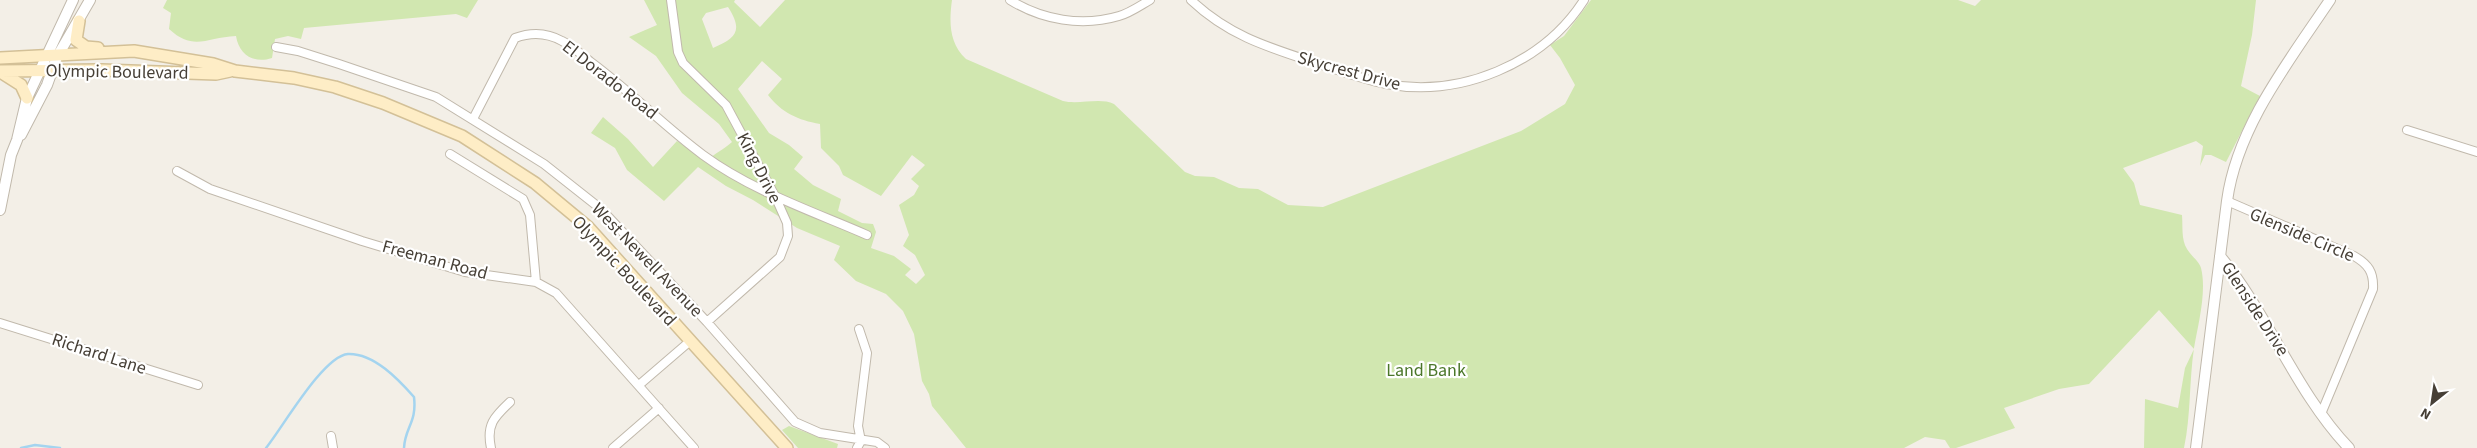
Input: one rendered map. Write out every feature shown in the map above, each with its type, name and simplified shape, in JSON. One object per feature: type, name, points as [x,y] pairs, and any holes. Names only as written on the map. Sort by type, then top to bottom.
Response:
[{"type":"main road","points":[[79,21],[75,36],[79,43],[86,47],[113,48],[119,51]]},
{"type":"main road","name":"Olympic Boulevard","points":[[0,58],[119,51],[146,52],[213,64],[234,71],[294,78],[335,87],[384,102],[462,136],[535,183],[588,227],[689,342],[787,448]]},
{"type":"main road","name":"Olympic Boulevard","points":[[0,72],[102,70],[216,74],[234,71]]},
{"type":"main road","points":[[0,72],[21,85],[27,98]]},
{"type":"street","points":[[17,140],[32,116],[51,72],[51,56],[73,0]]},
{"type":"street","points":[[0,210],[11,155],[17,140],[27,98],[39,71],[79,21],[90,0]]},
{"type":"street","name":"King Drive","points":[[671,0],[678,52],[683,63],[726,105],[774,196],[786,223],[788,236],[780,257],[707,322]]},
{"type":"street","points":[[1010,0],[1026,10],[1043,16],[1083,22],[1120,16],[1150,0]]},
{"type":"street","name":"Skycrest Drive","points":[[1191,0],[1215,21],[1258,44],[1386,84],[1424,87],[1465,82],[1513,64],[1552,37],[1584,0]]},
{"type":"street","name":"Glenside Drive","points":[[2330,0],[2290,59],[2247,134],[2230,177],[2220,256],[2271,330],[2321,414],[2349,448]]},
{"type":"street","name":"El Dorado Road","points":[[473,119],[515,38],[525,34],[540,33],[562,41],[597,67],[704,155],[774,196]]},
{"type":"street","name":"West Newell Avenue","points":[[276,48],[298,51],[436,97],[544,164],[601,209],[707,322],[796,422],[820,433],[858,445],[878,442],[885,448]]},
{"type":"street","points":[[2407,130],[2477,152]]},
{"type":"street","points":[[450,154],[523,199],[530,215],[536,282]]},
{"type":"street","name":"Freeman Road","points":[[177,171],[210,189],[362,241],[465,272],[536,282],[556,293],[694,448]]},
{"type":"street","points":[[774,196],[867,235]]},
{"type":"street","name":"Glenside Circle","points":[[2226,201],[2354,256],[2369,268],[2373,276],[2373,289],[2321,414]]},
{"type":"street","points":[[2196,448],[2220,256]]},
{"type":"street","name":"Richard Lane","points":[[0,323],[198,385]]},
{"type":"street","points":[[858,445],[858,426],[867,353],[860,329]]},
{"type":"street","points":[[639,385],[689,342]]},
{"type":"street","points":[[491,448],[488,434],[494,416],[510,402]]},
{"type":"street","points":[[613,448],[658,408]]},
{"type":"street","points":[[331,436],[333,448]]},
{"type":"green space","points":[[167,0],[478,0],[467,18],[456,14],[304,28],[301,39],[288,36],[275,39],[272,58],[259,60],[253,59],[244,53],[236,36],[194,42],[178,36],[169,29],[171,13],[163,8]]},
{"type":"green space","name":"Land Bank","points":[[644,0],[735,0],[734,2],[760,27],[785,0],[952,0],[951,24],[953,39],[960,53],[966,59],[1063,101],[1102,101],[1114,104],[1185,172],[1195,176],[1214,177],[1239,188],[1258,189],[1288,205],[1323,207],[1521,131],[1565,104],[1575,85],[1560,58],[1550,45],[1564,36],[1591,0],[1958,0],[1975,6],[1981,0],[2256,0],[2252,35],[2241,86],[2260,96],[2226,162],[2211,155],[2205,155],[2200,166],[2203,146],[2196,141],[2123,168],[2134,183],[2140,205],[2182,215],[2185,245],[2200,265],[2203,277],[2201,308],[2194,349],[2159,310],[2089,384],[2059,389],[2004,408],[2015,428],[1956,448],[1950,448],[1945,440],[1925,437],[1904,448],[966,448],[932,406],[929,394],[922,381],[914,334],[903,311],[886,294],[856,281],[834,260],[840,246],[797,228],[698,167],[664,201],[627,170],[615,148],[591,133],[603,117],[628,139],[653,167],[677,141],[707,161],[732,142],[719,124],[682,93],[656,56],[629,37],[657,25]],"holes":[[[728,7],[735,22],[735,32],[728,41],[713,48],[702,19],[706,13]],[[762,61],[782,79],[768,95],[779,107],[791,115],[820,124],[821,148],[839,166],[843,175],[881,196],[912,155],[925,165],[911,179],[919,186],[914,195],[899,205],[909,235],[903,246],[915,255],[925,275],[916,284],[905,275],[911,269],[894,256],[871,248],[876,232],[873,224],[862,223],[838,211],[841,199],[813,185],[794,169],[803,157],[789,145],[769,133],[738,89]]]},
{"type":"green space","points":[[2194,349],[2184,448],[2144,448],[2145,399],[2178,408],[2185,368]]},
{"type":"green space","points":[[789,426],[838,444],[837,448],[798,448],[782,430]]},
{"type":"waterway","points":[[266,448],[316,379],[338,358],[348,354],[358,355],[376,363],[401,383],[414,397],[414,413],[406,435],[404,448]]},
{"type":"waterway","points":[[21,448],[35,445],[60,448]]}]
